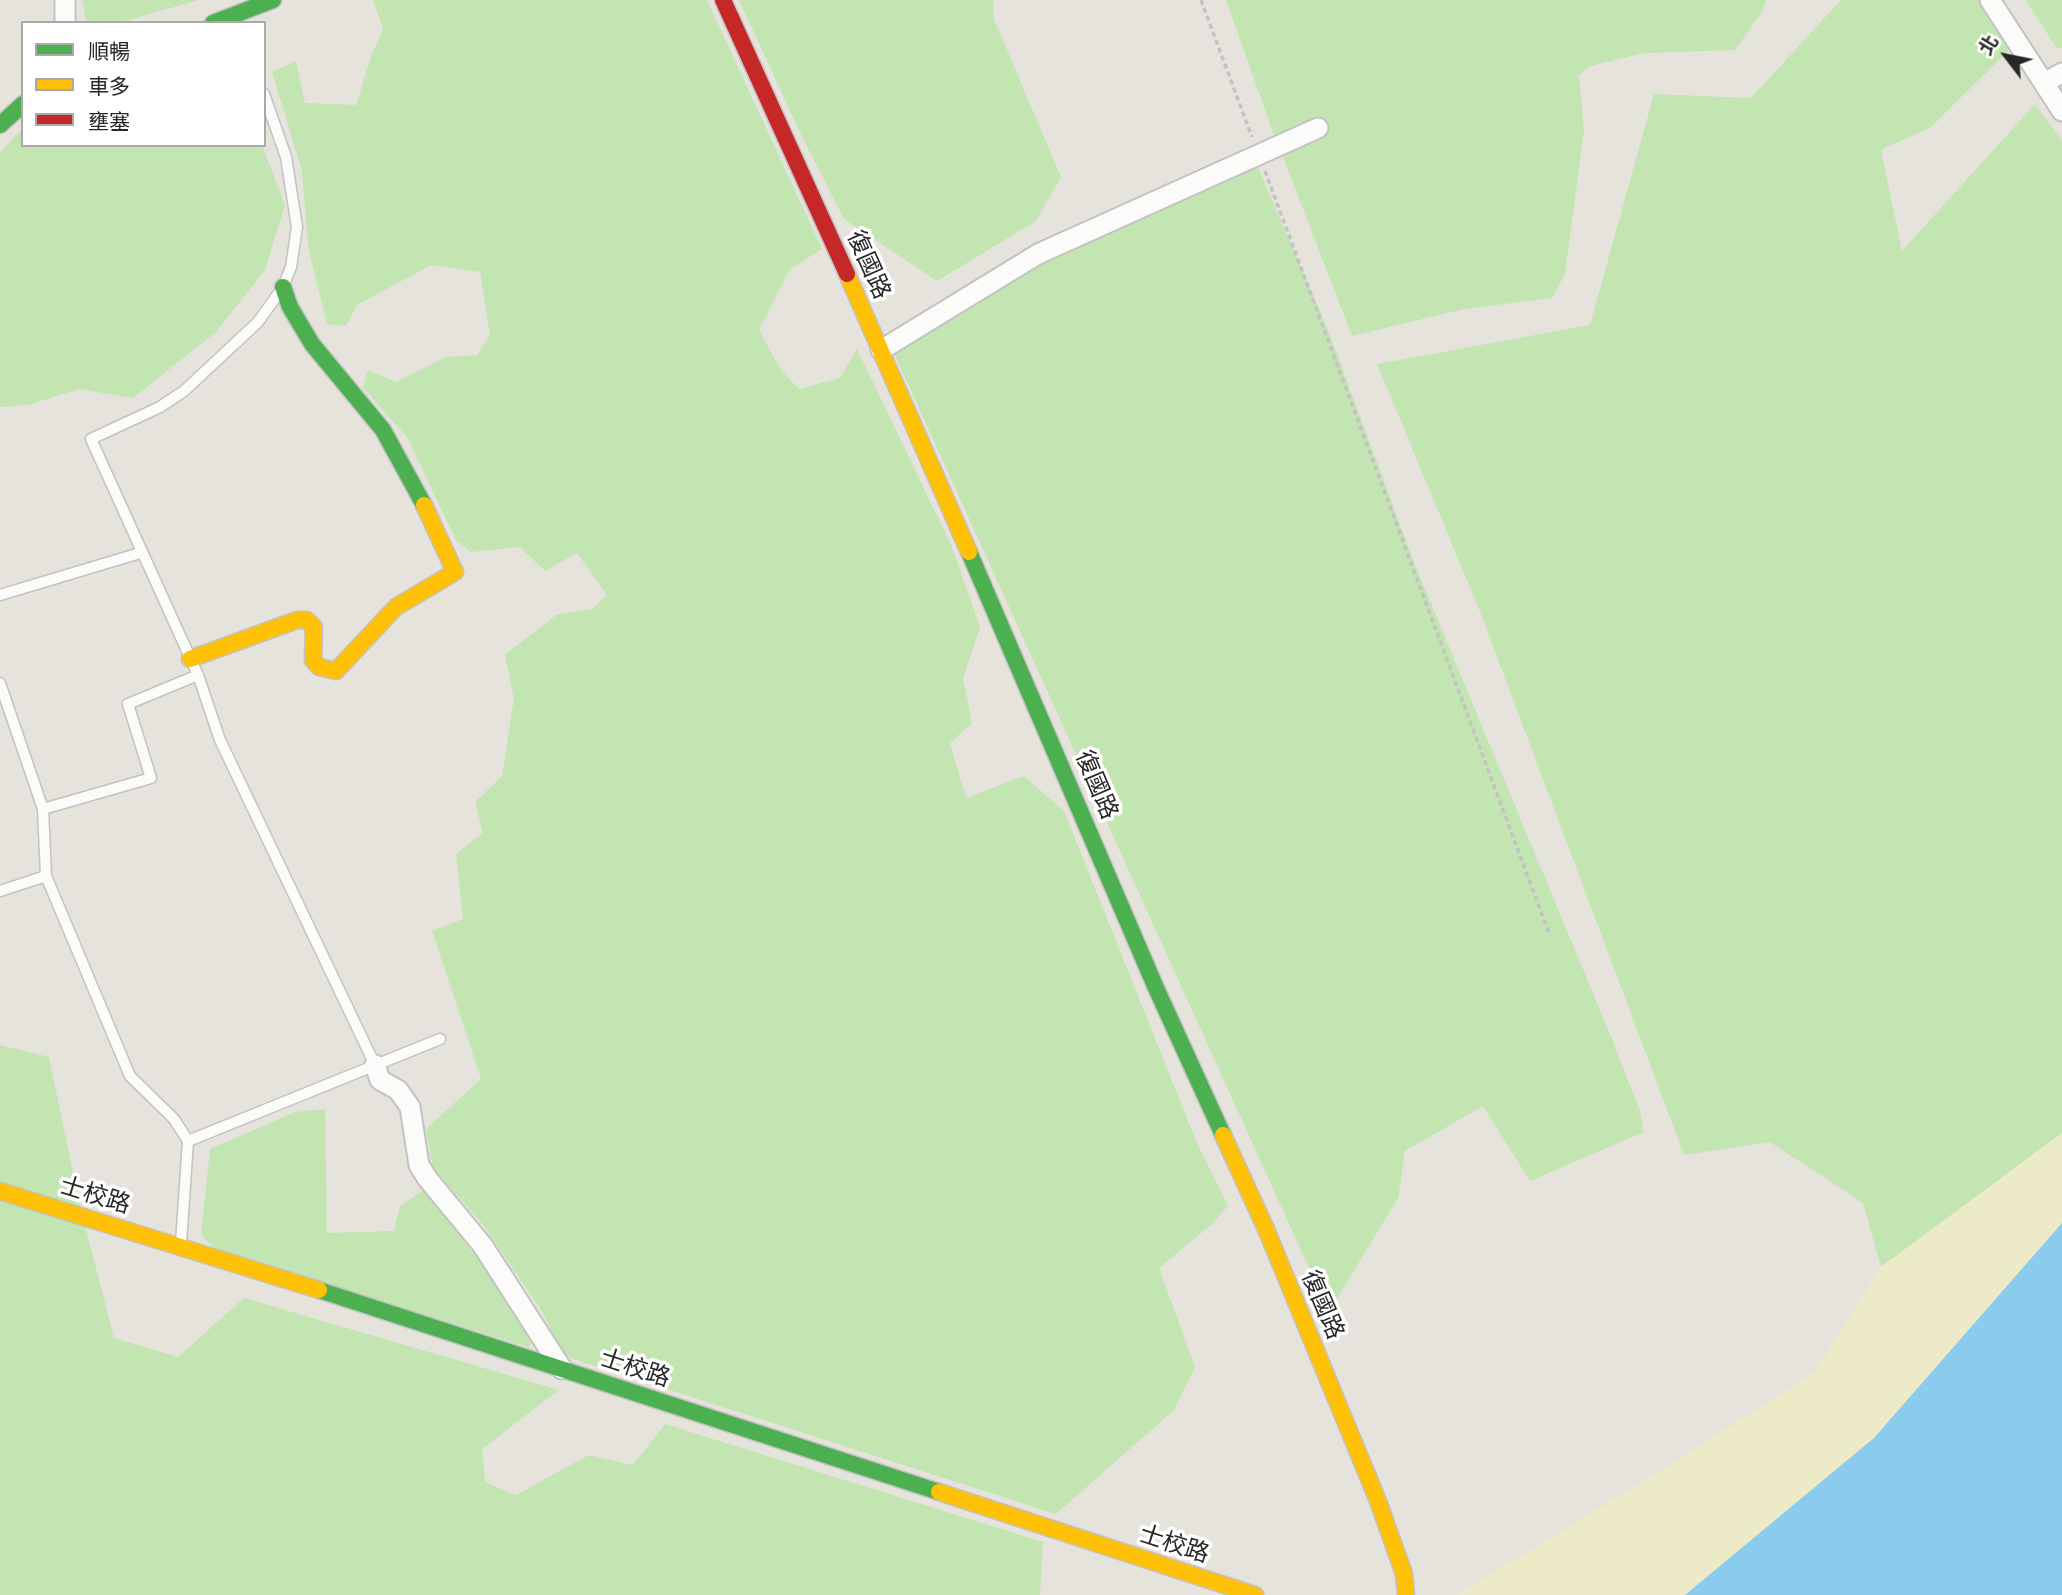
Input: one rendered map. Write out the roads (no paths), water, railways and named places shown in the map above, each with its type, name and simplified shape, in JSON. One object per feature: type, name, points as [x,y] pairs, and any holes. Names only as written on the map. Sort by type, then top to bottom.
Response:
[{"type":"street","points":[[65,0],[65,21]]},
{"type":"street","points":[[233,19],[273,0]]},
{"type":"street","name":"復國路","points":[[723,0],[881,350],[1078,801],[1156,988],[1276,1255],[1378,1501],[1404,1574],[1406,1595]]},
{"type":"street","points":[[1990,0],[2062,111]]},
{"type":"street","points":[[2044,83],[2062,73]]},
{"type":"street","points":[[0,125],[21,106]]},
{"type":"street","points":[[881,350],[1038,254],[1318,128]]},
{"type":"street","points":[[190,659],[297,620],[307,620],[314,627],[313,660],[319,667],[337,670],[396,607],[455,572],[432,520],[383,430],[312,344],[290,307],[283,287]]},
{"type":"street","points":[[375,1065],[380,1080],[398,1090],[410,1107],[419,1165],[482,1246],[562,1369]]},
{"type":"street","name":"士校路","points":[[0,1191],[180,1245],[1255,1595]]},
{"type":"lane","points":[[266,100],[286,157],[297,227],[291,267],[283,287],[243,337],[184,391],[160,407],[91,439],[140,553],[198,675],[220,740],[375,1065]]},
{"type":"lane","points":[[0,596],[140,553]]},
{"type":"lane","points":[[43,809],[151,778],[128,704],[198,675]]},
{"type":"lane","points":[[0,683],[43,809],[46,876],[131,1076],[174,1119],[188,1141],[180,1245]]},
{"type":"lane","points":[[0,891],[46,876]]},
{"type":"lane","points":[[188,1141],[440,1039]]},
{"type":"water","points":[[2062,1223],[2062,1595],[1685,1595],[1874,1438]]}]
